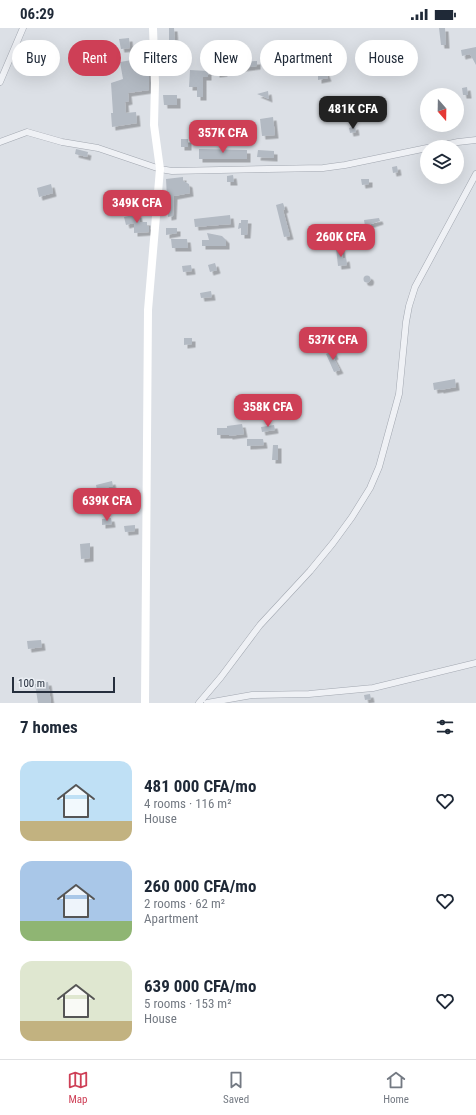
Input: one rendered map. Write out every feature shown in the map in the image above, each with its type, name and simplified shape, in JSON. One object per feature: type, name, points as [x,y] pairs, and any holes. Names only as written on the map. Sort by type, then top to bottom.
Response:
[{"type":"street","points":[[0,82],[23,28]]},
{"type":"street","points":[[145,703],[148,310],[160,169],[154,125],[155,83],[153,28]]},
{"type":"street","points":[[0,142],[27,132],[62,142],[98,148],[160,169],[172,171],[323,168],[420,149]]},
{"type":"street","points":[[464,141],[476,140]]},
{"type":"street","points":[[199,703],[221,677],[260,625],[310,571],[333,543],[352,517],[370,488],[379,467],[399,394],[406,322],[415,287],[476,174]]},
{"type":"street","points":[[207,703],[252,695],[309,694],[373,688],[476,663]]},
{"type":"building","points":[[169,28],[174,28],[175,40],[169,40]]},
{"type":"building","points":[[439,28],[445,28],[446,45],[441,45]]},
{"type":"building","points":[[129,38],[129,48],[121,49],[121,40],[119,39]]},
{"type":"building","points":[[476,47],[476,65],[470,54],[462,56],[461,50]]},
{"type":"building","points":[[129,60],[129,76],[149,76],[149,90],[128,93],[129,101],[125,102],[126,113],[136,112],[137,123],[112,127],[111,113],[113,113],[111,83],[123,79],[121,62]]},
{"type":"building","points":[[252,61],[257,61],[257,66],[252,67]]},
{"type":"building","points":[[192,70],[200,71],[200,76],[208,76],[203,77],[203,97],[197,97],[197,87],[189,87],[190,76],[192,76]]},
{"type":"building","points":[[318,76],[327,76],[328,78],[318,80]]},
{"type":"building","points":[[467,87],[468,95],[464,95],[464,88],[462,88]]},
{"type":"building","points":[[268,91],[269,99],[257,94]]},
{"type":"building","points":[[163,95],[177,95],[177,105],[164,105]]},
{"type":"building","points":[[273,117],[275,135],[262,136],[260,119]]},
{"type":"building","points":[[355,126],[356,132],[350,133],[349,128]]},
{"type":"building","points":[[181,139],[188,139],[188,147],[181,147]]},
{"type":"building","points":[[76,149],[88,152],[87,157],[75,154]]},
{"type":"building","points":[[199,149],[247,150],[247,159],[199,159]]},
{"type":"building","points":[[258,150],[274,151],[274,158],[257,157]]},
{"type":"building","points":[[397,166],[398,172],[393,173],[392,167]]},
{"type":"building","points":[[233,175],[234,182],[227,182],[227,176]]},
{"type":"building","points":[[183,177],[183,181],[189,184],[190,193],[174,196],[173,216],[168,217],[166,179]]},
{"type":"building","points":[[361,179],[369,179],[369,184],[362,185]]},
{"type":"building","points":[[51,184],[53,193],[39,197],[37,188]]},
{"type":"building","points":[[283,203],[285,209],[283,210],[290,236],[284,237],[276,205]]},
{"type":"building","points":[[138,214],[140,222],[147,222],[149,232],[134,233],[134,223],[126,225],[124,217]]},
{"type":"building","points":[[230,215],[231,224],[195,227],[194,219]]},
{"type":"building","points":[[379,218],[380,221],[365,226],[364,220]]},
{"type":"building","points":[[241,220],[248,220],[247,235],[241,235],[241,228],[238,229]]},
{"type":"building","points":[[166,228],[177,228],[177,233],[166,235]]},
{"type":"building","points":[[207,233],[222,236],[226,240],[226,246],[202,246],[202,240],[209,240]]},
{"type":"building","points":[[171,239],[187,239],[188,248],[172,248]]},
{"type":"building","points":[[341,247],[343,259],[346,258],[347,265],[338,266],[336,248]]},
{"type":"building","points":[[215,263],[217,270],[210,272],[208,265]]},
{"type":"building","points":[[191,265],[192,271],[183,272],[182,266]]},
{"type":"building","points":[[367,276],[370,279],[367,282],[364,279]]},
{"type":"building","points":[[211,291],[212,297],[201,298],[200,293]]},
{"type":"building","points":[[184,338],[192,338],[192,344],[184,345]]},
{"type":"building","points":[[333,351],[335,356],[333,357],[340,370],[334,372],[326,354]]},
{"type":"building","points":[[455,379],[456,387],[434,390],[433,383]]},
{"type":"building","points":[[257,398],[257,407],[244,407],[244,399]]},
{"type":"building","points":[[242,424],[244,434],[229,436],[217,435],[217,428],[227,428],[227,426]]},
{"type":"building","points":[[274,425],[275,430],[262,432],[261,427]]},
{"type":"building","points":[[247,439],[263,439],[264,445],[247,446]]},
{"type":"building","points":[[273,445],[278,445],[278,460],[272,460]]},
{"type":"building","points":[[112,481],[113,486],[97,490],[96,485]]},
{"type":"building","points":[[111,518],[112,524],[102,525],[102,519]]},
{"type":"building","points":[[135,525],[135,531],[125,532],[124,526]]},
{"type":"building","points":[[90,543],[90,558],[81,559],[80,544]]},
{"type":"building","points":[[41,640],[42,647],[28,649],[27,641]]},
{"type":"building","points":[[48,682],[51,703],[38,703],[35,684]]},
{"type":"building","points":[[370,694],[371,699],[365,700],[364,695]]}]
